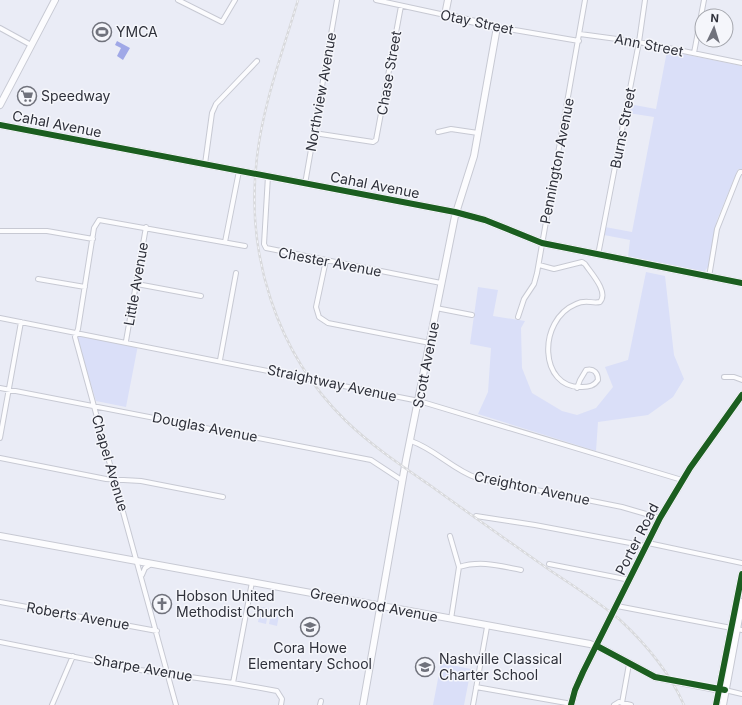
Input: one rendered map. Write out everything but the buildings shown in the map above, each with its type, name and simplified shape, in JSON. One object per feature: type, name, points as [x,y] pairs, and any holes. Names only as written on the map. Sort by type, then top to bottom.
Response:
[{"type":"street","points":[[0,104],[55,0]]},
{"type":"street","points":[[178,0],[222,22],[235,0]]},
{"type":"street","name":"Northview Avenue","points":[[305,184],[337,0]]},
{"type":"street","name":"Otay Street","points":[[376,0],[497,27],[579,41]]},
{"type":"street","points":[[445,15],[448,0]]},
{"type":"street","name":"Pennington Avenue","points":[[518,317],[524,299],[534,284],[539,265],[585,0]]},
{"type":"street","name":"Burns Street","points":[[598,255],[639,42],[644,0]]},
{"type":"street","points":[[694,53],[704,0]]},
{"type":"street","name":"Chase Street","points":[[314,133],[373,142],[376,140],[401,6]]},
{"type":"street","name":"Scott Avenue","points":[[363,705],[436,308],[455,212],[469,174],[478,133],[497,27]]},
{"type":"street","points":[[0,28],[31,45]]},
{"type":"street","name":"Ann Street","points":[[580,34],[639,42],[742,62]]},
{"type":"street","points":[[205,164],[212,113],[216,104],[257,61]]},
{"type":"street","name":"Cahal Avenue","points":[[0,125],[455,212],[485,220],[542,243],[742,283]]},
{"type":"street","points":[[438,132],[451,129],[478,133]]},
{"type":"street","points":[[225,242],[239,171]]},
{"type":"street","points":[[709,276],[717,229],[741,172]]},
{"type":"street","name":"Chester Avenue","points":[[268,176],[264,244],[266,248],[442,283]]},
{"type":"street","name":"Chapel Avenue","points":[[146,227],[99,220],[96,222],[75,337],[138,561],[176,705]]},
{"type":"street","points":[[146,227],[245,246]]},
{"type":"street","name":"Little Avenue","points":[[126,342],[146,227]]},
{"type":"street","points":[[0,231],[47,232],[93,239]]},
{"type":"street","points":[[326,260],[316,307],[322,320],[338,325],[430,343]]},
{"type":"street","points":[[539,265],[554,269],[582,262],[585,264],[603,292],[600,302],[582,301],[566,310],[555,321],[548,337],[548,353],[552,367],[561,380],[577,388],[586,387],[596,383],[598,380],[596,373],[593,370],[586,370],[577,388]]},
{"type":"street","points":[[220,360],[236,273]]},
{"type":"street","points":[[38,279],[85,288]]},
{"type":"street","points":[[137,284],[201,296]]},
{"type":"street","points":[[436,308],[472,315]]},
{"type":"street","name":"Straightway Avenue","points":[[0,318],[220,360],[419,401],[682,480]]},
{"type":"street","points":[[0,438],[8,389],[22,322]]},
{"type":"street","points":[[724,377],[734,377],[742,380]]},
{"type":"street","name":"Douglas Avenue","points":[[0,388],[93,404],[371,460],[403,481]]},
{"type":"street","name":"Porter Road","points":[[572,705],[575,690],[660,518],[682,480],[742,394]]},
{"type":"street","name":"Creighton Avenue","points":[[411,441],[430,450],[473,476],[622,507],[660,518]]},
{"type":"street","points":[[0,458],[115,480],[141,481],[223,497]]},
{"type":"street","points":[[476,516],[647,544],[742,563]]},
{"type":"street","name":"Greenwood Avenue","points":[[0,536],[597,646],[655,677],[742,694]]},
{"type":"street","points":[[450,536],[455,559],[459,567],[451,620]]},
{"type":"street","points":[[459,567],[481,562],[521,570]]},
{"type":"street","points":[[142,576],[146,568],[152,564]]},
{"type":"street","points":[[550,564],[630,580]]},
{"type":"street","points":[[737,629],[742,574]]},
{"type":"street","points":[[233,683],[252,582]]},
{"type":"street","name":"Roberts Avenue","points":[[0,602],[157,631]]},
{"type":"street","points":[[716,705],[722,690],[742,602]]},
{"type":"street","points":[[617,606],[737,629]]},
{"type":"street","points":[[473,705],[487,626]]},
{"type":"street","name":"Sharpe Avenue","points":[[0,642],[140,670],[233,683],[277,691],[282,699],[282,705]]},
{"type":"street","points":[[52,705],[73,656]]},
{"type":"street","points":[[622,703],[629,664]]},
{"type":"street","points":[[476,686],[572,705]]},
{"type":"street","points":[[722,690],[723,705]]},
{"type":"street","points":[[614,705],[618,702],[631,705]]},
{"type":"shaded area","points":[[667,51],[742,66],[742,169],[738,169],[717,220],[708,267],[704,272],[628,257],[630,240],[604,235],[605,227],[632,232],[654,117],[628,113],[629,104],[656,109]]},
{"type":"shaded area","points":[[646,272],[665,276],[674,355],[684,379],[673,397],[648,415],[598,422],[596,451],[478,414],[488,392],[491,348],[470,344],[478,287],[498,290],[493,316],[525,321],[521,328],[522,368],[532,393],[562,411],[577,415],[596,408],[613,387],[605,367],[628,360]]},
{"type":"shaded area","points":[[79,334],[138,345],[126,407],[96,401],[77,338]]},
{"type":"shaded area","points":[[261,607],[269,608],[266,624],[258,622]]},
{"type":"shaded area","points":[[272,609],[280,610],[277,626],[269,624]]},
{"type":"shaded area","points":[[441,663],[471,669],[464,705],[433,705]]},
{"type":"water","points":[[117,41],[130,48],[123,60],[117,56],[121,48],[115,45]]},
{"type":"railway","points":[[298,0],[274,78],[264,117],[257,157],[255,193],[256,229],[261,265],[271,300],[284,333],[301,365],[322,394],[346,421],[366,439],[619,619],[638,638],[664,669],[684,705]]},
{"type":"cycle path","points":[[0,125],[455,212],[485,220],[542,243],[742,283]]},
{"type":"cycle path","points":[[571,705],[575,690],[583,672],[660,518],[690,468],[742,395]]},
{"type":"cycle path","points":[[716,705],[742,574]]},
{"type":"cycle path","points":[[597,646],[655,677],[725,690]]},
{"type":"place","name":"YMCA","points":[[102,32]]},
{"type":"place","name":"Speedway","points":[[27,96]]},
{"type":"place","name":"Hobson United Methodist Church","points":[[162,604]]},
{"type":"place","name":"Cora Howe Elementary School","points":[[310,627]]},
{"type":"place","name":"Nashville Classical Charter School","points":[[425,667]]}]
